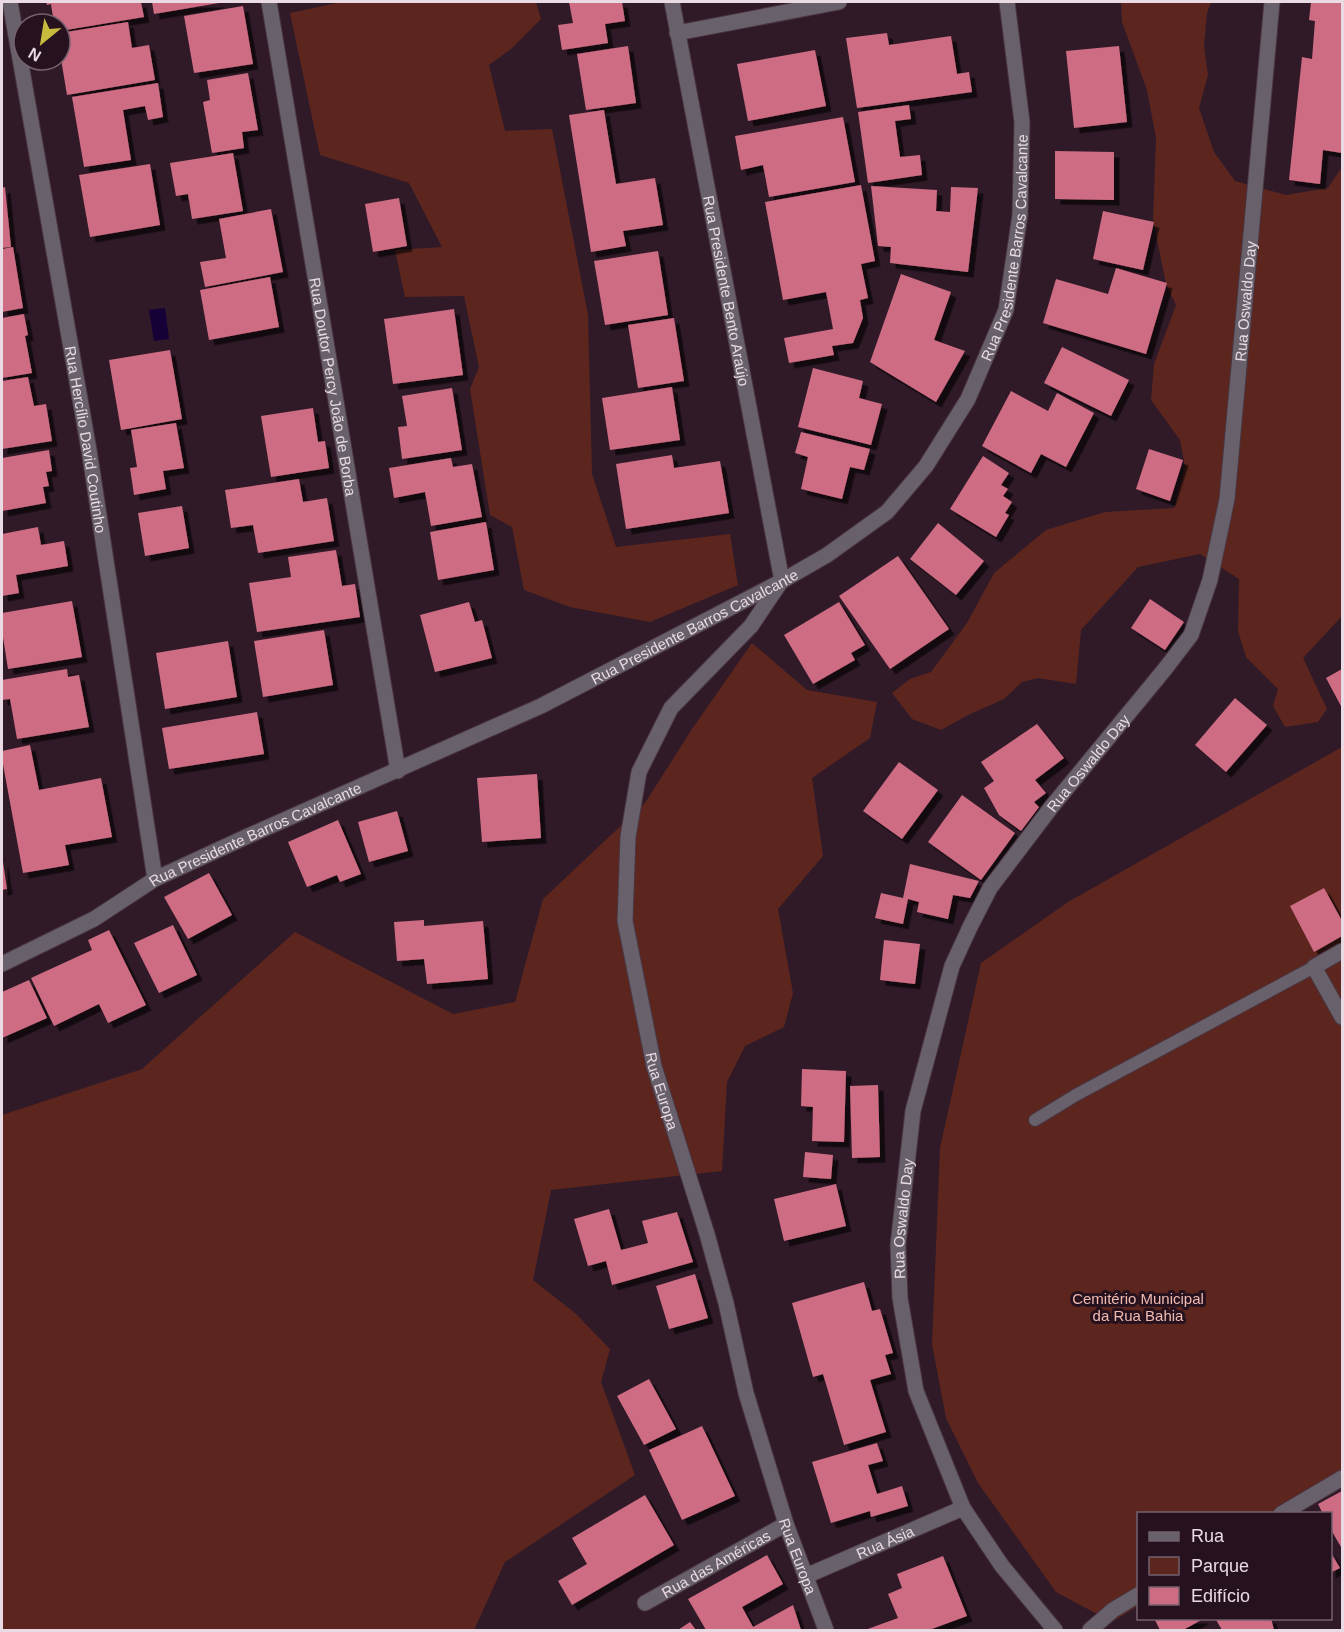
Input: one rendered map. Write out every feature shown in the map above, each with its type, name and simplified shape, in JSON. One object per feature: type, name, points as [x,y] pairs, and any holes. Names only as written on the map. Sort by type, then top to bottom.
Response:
[{"type":"street","name":"Rua Hercílio David Coutinho","points":[[10,2],[89,450],[155,879]]},
{"type":"street","name":"Rua Doutor Percy João de Borba","points":[[269,2],[398,771]]},
{"type":"street","name":"Rua Presidente Bento Araújo","points":[[672,2],[782,581]]},
{"type":"street","points":[[677,33],[839,2]]},
{"type":"street","name":"Rua Presidente Barros Cavalcante","points":[[2,964],[94,919],[155,879],[541,706],[782,581],[827,555],[887,512],[926,466],[968,399],[1006,310],[1020,216],[1022,122],[1007,2]]},
{"type":"street","name":"Rua Oswaldo Day","points":[[1058,1630],[1002,1566],[963,1508],[916,1391],[900,1298],[898,1245],[913,1111],[952,966],[990,888],[1053,804],[1165,669],[1191,634],[1210,580],[1227,500],[1272,2]]},
{"type":"street","name":"Rua Europa","points":[[782,581],[751,626],[671,708],[639,772],[628,837],[625,921],[654,1066],[707,1234],[726,1303],[746,1393],[786,1524],[826,1630]]},
{"type":"street","points":[[1342,951],[1314,967],[1342,1017]]},
{"type":"street","points":[[1284,1512],[1342,1478]]},
{"type":"street","name":"Rua Ásia","points":[[806,1576],[963,1508]]},
{"type":"street","name":"Rua das Américas","points":[[645,1603],[786,1524]]},
{"type":"street","points":[[1090,1630],[1113,1610],[1137,1596]]},
{"type":"lane","points":[[1035,1120],[1076,1095],[1314,967]]},
{"type":"green space","points":[[342,2],[536,2],[541,19],[511,49],[489,65],[505,131],[552,129],[588,315],[592,474],[616,547],[730,534],[738,585],[650,622],[570,607],[524,590],[512,527],[490,515],[470,389],[479,367],[464,296],[405,297],[395,250],[442,247],[409,183],[320,155],[290,13]]},
{"type":"green space","points":[[1121,2],[1211,2],[1207,13],[1204,46],[1208,75],[1199,108],[1214,152],[1235,181],[1286,195],[1328,188],[1342,167],[1342,616],[1303,658],[1327,709],[1318,722],[1285,727],[1273,706],[1278,689],[1246,657],[1238,631],[1239,579],[1200,554],[1138,567],[1081,630],[1076,684],[1038,678],[1022,682],[1004,699],[941,730],[912,719],[892,693],[910,679],[931,672],[967,623],[994,573],[1046,530],[1105,512],[1174,508],[1185,467],[1180,440],[1151,400],[1154,364],[1176,305],[1166,284],[1153,219],[1156,138],[1147,90],[1122,22]]},
{"type":"green space","points":[[752,643],[807,690],[877,702],[870,738],[812,778],[823,856],[778,909],[793,993],[784,1027],[745,1046],[727,1082],[722,1171],[551,1190],[533,1280],[575,1313],[610,1349],[601,1382],[635,1475],[505,1562],[474,1630],[2,1630],[2,1115],[142,1069],[295,932],[453,1014],[515,1002],[543,899],[645,803],[692,729]]},
{"type":"green space","name":"Cemitério Municipal da Rua Bahia","points":[[1342,747],[1342,1487],[1300,1512],[1137,1512],[1137,1607],[1112,1622],[1056,1592],[978,1483],[946,1418],[932,1344],[940,1148],[981,963],[1068,902]]},
{"type":"shaded area","points":[[165,308],[169,339],[154,341],[149,310]]},
{"type":"building","points":[[46,2],[141,2],[144,17],[72,29],[72,12],[52,12],[51,4],[47,5]]},
{"type":"building","points":[[152,2],[219,2],[219,3],[154,14]]},
{"type":"building","points":[[569,2],[622,2],[625,21],[605,24],[608,43],[562,50],[558,25],[573,23]]},
{"type":"building","points":[[1311,2],[1342,2],[1342,153],[1323,150],[1320,184],[1289,180],[1302,57],[1312,59],[1315,21],[1309,20]]},
{"type":"building","points":[[243,6],[253,64],[194,73],[184,16]]},
{"type":"building","points":[[128,22],[132,48],[149,45],[155,80],[67,95],[63,72],[72,72],[72,31]]},
{"type":"building","points":[[887,33],[889,45],[951,36],[957,74],[969,72],[972,92],[857,108],[846,38]]},
{"type":"building","points":[[628,46],[636,103],[586,110],[577,54]]},
{"type":"building","points":[[1119,46],[1127,122],[1074,128],[1066,51]]},
{"type":"building","points":[[815,50],[826,106],[748,121],[737,64]]},
{"type":"building","points":[[248,73],[258,130],[242,132],[244,148],[212,153],[203,102],[210,100],[207,80]]},
{"type":"building","points":[[158,83],[163,117],[148,120],[145,106],[123,110],[131,160],[84,167],[72,97]]},
{"type":"building","points":[[909,105],[911,119],[895,121],[900,157],[920,155],[922,175],[868,183],[858,112]]},
{"type":"building","points":[[604,110],[616,184],[655,178],[663,225],[623,231],[626,246],[591,252],[569,115]]},
{"type":"building","points":[[843,117],[855,182],[769,197],[763,165],[741,170],[735,136]]},
{"type":"building","points":[[1055,151],[1114,152],[1114,200],[1055,199]]},
{"type":"building","points":[[233,153],[243,211],[192,219],[188,194],[176,196],[170,163]]},
{"type":"building","points":[[150,164],[160,225],[90,237],[79,175]]},
{"type":"building","points":[[861,185],[875,261],[861,264],[868,298],[860,300],[863,318],[853,343],[832,346],[834,355],[789,363],[784,338],[833,329],[826,292],[783,300],[765,202]]},
{"type":"building","points":[[871,186],[937,190],[936,211],[950,212],[951,187],[978,188],[968,272],[890,263],[891,247],[878,246]]},
{"type":"building","points":[[5,187],[11,247],[2,248],[2,188]]},
{"type":"building","points":[[399,198],[407,246],[373,252],[365,204]]},
{"type":"building","points":[[271,209],[283,272],[205,287],[200,262],[226,258],[219,219]]},
{"type":"building","points":[[1103,211],[1154,222],[1143,270],[1093,259]]},
{"type":"building","points":[[13,247],[23,308],[2,312],[2,249]]},
{"type":"building","points":[[658,251],[668,315],[605,325],[594,261]]},
{"type":"building","points":[[1116,268],[1167,283],[1146,354],[1043,323],[1056,279],[1108,294]]},
{"type":"building","points":[[901,274],[951,292],[934,340],[965,351],[936,402],[870,362]]},
{"type":"building","points":[[270,277],[279,327],[209,340],[200,290]]},
{"type":"building","points":[[454,309],[463,375],[393,384],[384,319]]},
{"type":"building","points":[[24,314],[28,335],[25,336],[32,373],[2,378],[2,318]]},
{"type":"building","points":[[674,318],[684,381],[638,388],[628,325]]},
{"type":"building","points":[[1062,347],[1129,380],[1111,416],[1044,383]]},
{"type":"building","points":[[170,350],[182,419],[121,430],[109,360]]},
{"type":"building","points":[[813,368],[863,381],[859,398],[882,404],[871,445],[798,427]]},
{"type":"building","points":[[28,377],[34,406],[46,404],[52,441],[2,449],[2,381]]},
{"type":"building","points":[[672,387],[680,440],[610,450],[602,398]]},
{"type":"building","points":[[452,388],[462,450],[402,459],[398,427],[407,426],[402,396]]},
{"type":"building","points":[[1011,391],[1048,411],[1057,393],[1094,413],[1066,467],[1041,454],[1031,473],[982,446]]},
{"type":"building","points":[[313,408],[318,442],[325,441],[329,468],[271,477],[261,416]]},
{"type":"building","points":[[176,423],[184,468],[163,471],[166,489],[134,495],[130,468],[137,467],[131,430]]},
{"type":"building","points":[[801,432],[870,449],[864,470],[850,467],[842,499],[801,489],[808,457],[795,453]]},
{"type":"building","points":[[1149,449],[1183,460],[1170,501],[1136,489]]},
{"type":"building","points":[[49,450],[52,471],[46,472],[49,486],[43,487],[46,503],[2,511],[2,458]]},
{"type":"building","points":[[672,455],[674,468],[720,461],[729,513],[626,529],[616,464]]},
{"type":"building","points":[[983,456],[1009,473],[1001,485],[1008,489],[1003,496],[1012,502],[1005,513],[1009,515],[996,537],[950,509]]},
{"type":"building","points":[[451,458],[453,467],[472,464],[482,517],[431,526],[425,492],[394,498],[389,468]]},
{"type":"building","points":[[299,479],[303,502],[327,498],[334,541],[258,553],[253,525],[231,528],[225,490]]},
{"type":"building","points":[[182,506],[189,548],[145,556],[138,513]]},
{"type":"building","points":[[486,522],[494,570],[438,580],[430,532]]},
{"type":"building","points":[[938,523],[984,561],[956,595],[910,559]]},
{"type":"building","points":[[38,527],[41,545],[64,541],[68,566],[16,575],[19,593],[2,596],[2,534]]},
{"type":"building","points":[[336,550],[342,586],[355,584],[360,617],[257,632],[249,583],[291,577],[288,557]]},
{"type":"building","points":[[898,556],[949,629],[890,669],[839,596]]},
{"type":"building","points":[[1150,599],[1184,622],[1165,650],[1131,628]]},
{"type":"building","points":[[72,601],[82,657],[8,669],[2,631],[2,613]]},
{"type":"building","points":[[469,602],[475,622],[482,620],[492,658],[435,672],[420,615]]},
{"type":"building","points":[[839,602],[865,645],[851,653],[855,660],[813,684],[784,635]]},
{"type":"building","points":[[324,630],[333,685],[263,697],[254,641]]},
{"type":"building","points":[[228,641],[237,697],[165,709],[156,653]]},
{"type":"building","points":[[67,669],[68,677],[79,675],[89,727],[17,739],[10,699],[2,700],[2,680]]},
{"type":"building","points":[[1342,669],[1342,708],[1326,678]]},
{"type":"building","points":[[1235,698],[1267,725],[1226,772],[1195,745]]},
{"type":"building","points":[[257,712],[264,754],[169,769],[162,728]]},
{"type":"building","points":[[1037,724],[1064,758],[1035,780],[1046,793],[1034,802],[1039,807],[1021,831],[999,815],[984,788],[994,781],[981,762]]},
{"type":"building","points":[[30,745],[39,790],[101,778],[112,837],[65,845],[69,865],[23,873],[2,751]]},
{"type":"building","points":[[899,762],[938,790],[902,839],[863,811]]},
{"type":"building","points":[[537,774],[541,838],[482,842],[477,778]]},
{"type":"building","points":[[962,795],[1015,833],[981,880],[928,842]]},
{"type":"building","points":[[397,811],[408,851],[369,862],[358,822]]},
{"type":"building","points":[[338,820],[361,874],[340,882],[337,875],[307,887],[288,842]]},
{"type":"building","points":[[2,862],[7,889],[2,890]]},
{"type":"building","points":[[910,864],[979,881],[970,898],[953,895],[948,919],[917,912],[919,902],[908,899],[903,924],[875,918],[881,893],[903,898]]},
{"type":"building","points":[[209,873],[232,915],[188,939],[164,897]]},
{"type":"building","points":[[1324,888],[1342,921],[1342,936],[1314,952],[1290,906]]},
{"type":"building","points":[[424,920],[424,926],[483,921],[488,979],[427,984],[424,959],[397,961],[394,922]]},
{"type":"building","points":[[173,925],[197,975],[159,993],[134,943]]},
{"type":"building","points":[[109,930],[146,1005],[108,1023],[99,1004],[54,1026],[31,978],[92,950],[88,940]]},
{"type":"building","points":[[884,940],[920,944],[915,984],[880,980]]},
{"type":"building","points":[[29,980],[47,1018],[2,1038],[2,992]]},
{"type":"building","points":[[802,1069],[846,1071],[844,1142],[812,1141],[813,1107],[801,1106]]},
{"type":"building","points":[[878,1085],[880,1157],[852,1158],[850,1086]]},
{"type":"building","points":[[805,1152],[833,1155],[831,1179],[803,1177]]},
{"type":"building","points":[[836,1184],[846,1226],[784,1241],[774,1199]]},
{"type":"building","points":[[609,1209],[621,1250],[648,1243],[642,1221],[677,1212],[693,1262],[612,1285],[606,1261],[588,1266],[574,1219]]},
{"type":"building","points":[[695,1274],[708,1318],[669,1329],[656,1286]]},
{"type":"building","points":[[864,1282],[872,1311],[880,1309],[893,1353],[885,1355],[891,1374],[870,1380],[886,1432],[844,1445],[823,1374],[813,1377],[792,1303]]},
{"type":"building","points":[[649,1379],[676,1429],[644,1445],[617,1396]]},
{"type":"building","points":[[702,1426],[735,1496],[682,1520],[649,1450]]},
{"type":"building","points":[[877,1443],[883,1461],[868,1465],[877,1494],[902,1486],[908,1506],[871,1517],[870,1511],[831,1523],[812,1462]]},
{"type":"building","points":[[1342,1491],[1341,1547],[1332,1531],[1332,1512],[1322,1512],[1318,1504]]},
{"type":"building","points":[[645,1495],[674,1545],[572,1605],[558,1581],[587,1564],[572,1538]]},
{"type":"building","points":[[1332,1554],[1340,1568],[1332,1572]]},
{"type":"building","points":[[767,1555],[783,1584],[742,1607],[753,1627],[793,1605],[801,1630],[706,1630],[688,1599]]},
{"type":"building","points":[[943,1556],[967,1616],[929,1630],[865,1630],[898,1618],[888,1594],[902,1588],[897,1574]]},
{"type":"building","points":[[1155,1620],[1201,1620],[1183,1630],[1160,1630]]},
{"type":"building","points":[[1216,1620],[1272,1620],[1274,1630],[1222,1630]]},
{"type":"building","points":[[690,1622],[696,1630],[678,1630]]}]
